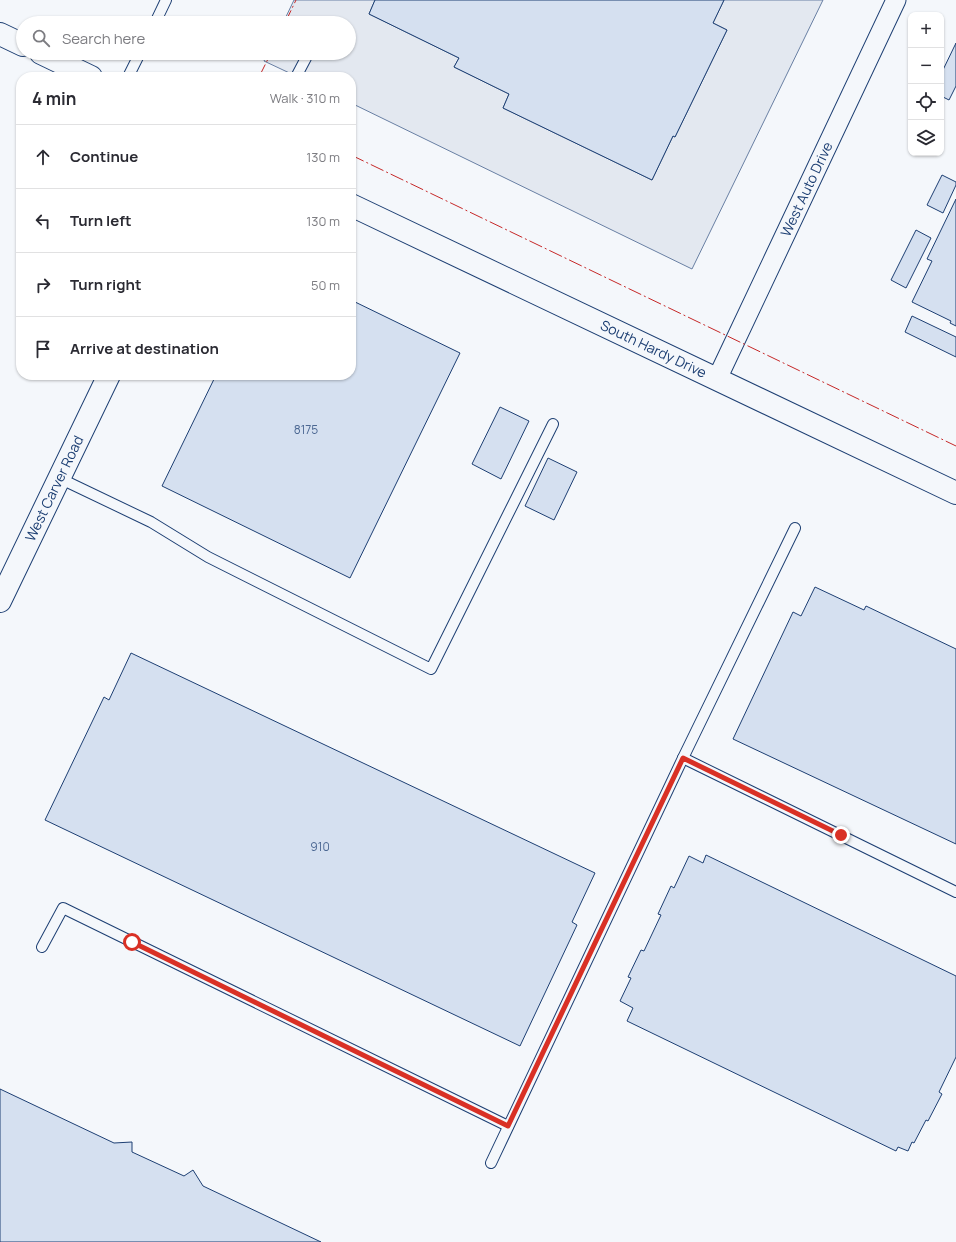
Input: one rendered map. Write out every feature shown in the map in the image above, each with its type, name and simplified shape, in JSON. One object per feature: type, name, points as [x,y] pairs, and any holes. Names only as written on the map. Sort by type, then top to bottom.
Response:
[{"type":"street","name":"West Auto Drive","points":[[717,379],[896,0]]},
{"type":"street","points":[[0,34],[16,42]]},
{"type":"street","points":[[56,60],[81,72]]},
{"type":"street","name":"South Hardy Drive","points":[[356,207],[956,493]]},
{"type":"street","name":"West Carver Road","points":[[0,601],[107,380]]},
{"type":"lane","points":[[158,16],[166,0]]},
{"type":"lane","points":[[130,72],[136,60]]},
{"type":"lane","points":[[299,72],[305,60]]},
{"type":"lane","points":[[59,478],[151,522],[208,558],[431,668],[553,424]]},
{"type":"lane","points":[[491,1163],[683,758],[795,528]]},
{"type":"lane","points":[[683,758],[956,892]]},
{"type":"lane","points":[[42,947],[63,908],[508,1126]]},
{"type":"shaded area","points":[[294,0],[375,0],[369,14],[459,58],[454,67],[509,94],[503,108],[652,180],[673,136],[675,137],[727,30],[713,23],[724,0],[823,0],[692,269],[356,105],[356,72],[287,72],[264,61],[356,60],[356,16],[286,16]]},
{"type":"building","points":[[375,0],[724,0],[713,23],[727,30],[675,137],[673,136],[652,180],[503,108],[509,94],[454,67],[459,58],[369,14]]},
{"type":"building","points":[[956,43],[956,86],[949,100],[944,98],[944,68]]},
{"type":"building","points":[[942,175],[956,182],[943,213],[927,205]]},
{"type":"building","points":[[956,199],[956,326],[950,323],[951,321],[912,302],[932,261],[927,259]]},
{"type":"building","points":[[916,230],[931,238],[906,288],[891,280]]},
{"type":"building","points":[[356,302],[460,353],[350,578],[162,486],[214,380],[356,380]]},
{"type":"building","points":[[912,316],[956,337],[956,357],[905,332]]},
{"type":"building","points":[[500,407],[529,421],[501,479],[472,464]]},
{"type":"building","points":[[548,458],[577,472],[554,520],[525,506]]},
{"type":"building","points":[[815,587],[864,610],[866,606],[956,649],[956,844],[733,739],[793,612],[801,616]]},
{"type":"building","points":[[131,653],[595,873],[572,922],[577,925],[520,1046],[45,820],[104,697],[109,700]]},
{"type":"building","points":[[706,855],[956,976],[956,1057],[939,1092],[942,1094],[928,1121],[926,1120],[908,1151],[898,1147],[896,1151],[627,1021],[633,1008],[620,1001],[631,978],[628,977],[641,950],[644,951],[661,915],[658,914],[671,886],[674,888],[689,856],[703,863]]},
{"type":"building","points":[[0,1089],[114,1143],[132,1142],[132,1152],[184,1176],[193,1170],[203,1186],[321,1242],[0,1242]]},
{"type":"power","points":[[288,16],[296,0]]},
{"type":"power","points":[[262,72],[268,60]]},
{"type":"power","points":[[356,157],[956,446]]},
{"type":"route","points":[[132,942],[508,1126],[683,758],[841,835]]}]
